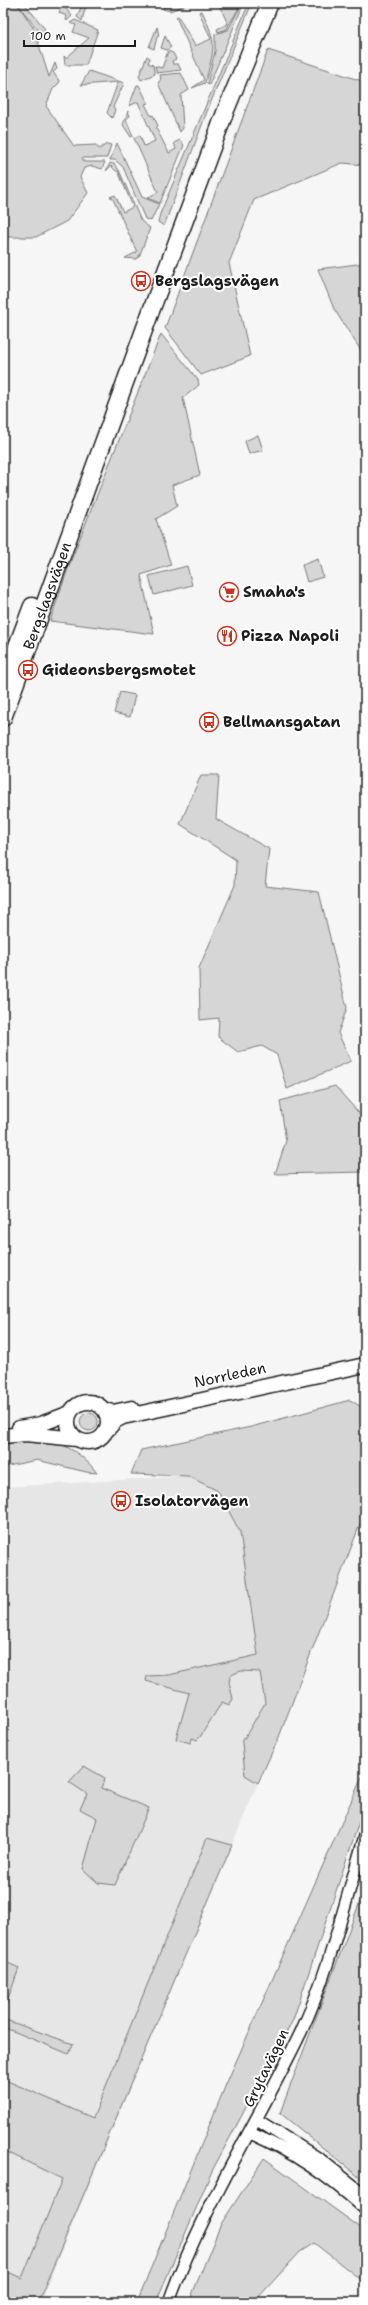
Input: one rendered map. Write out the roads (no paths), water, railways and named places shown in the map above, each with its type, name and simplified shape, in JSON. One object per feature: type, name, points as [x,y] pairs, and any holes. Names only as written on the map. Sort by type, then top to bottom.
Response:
[{"type":"highway","name":"Bergslagsvägen","points":[[3,683],[218,106],[261,3]]},
{"type":"highway","name":"Bergslagsvägen","points":[[3,718],[226,110],[270,3]]},
{"type":"main road","name":"Norrleden","points":[[104,1410],[121,1411],[245,1382],[365,1359]]},
{"type":"main road","name":"Norrleden","points":[[107,1430],[115,1421],[124,1417],[365,1365]]},
{"type":"main road","points":[[3,1430],[41,1424],[70,1413],[76,1406],[87,1402],[98,1405],[104,1410],[108,1420],[107,1430],[96,1440],[89,1442],[78,1439],[26,1434],[3,1436]]},
{"type":"main road","points":[[70,1413],[69,1427],[78,1439]]},
{"type":"street","name":"Grytavägen","points":[[169,2302],[183,2265],[198,2233],[257,2120],[310,2010],[331,1954],[365,1836]]},
{"type":"street","points":[[257,2120],[321,2160],[365,2195]]},
{"type":"street","points":[[250,2133],[281,2146],[326,2177],[365,2209]]},
{"type":"place","name":"Bergslagsvägen","points":[[141,281]]},
{"type":"place","name":"Smaha's","points":[[229,592]]},
{"type":"place","name":"Pizza Napoli","points":[[227,636]]},
{"type":"place","name":"Gideonsbergsmotet","points":[[28,670]]},
{"type":"place","name":"Bellmansgatan","points":[[209,722]]},
{"type":"place","name":"Isolatorvägen","points":[[121,1501]]}]
